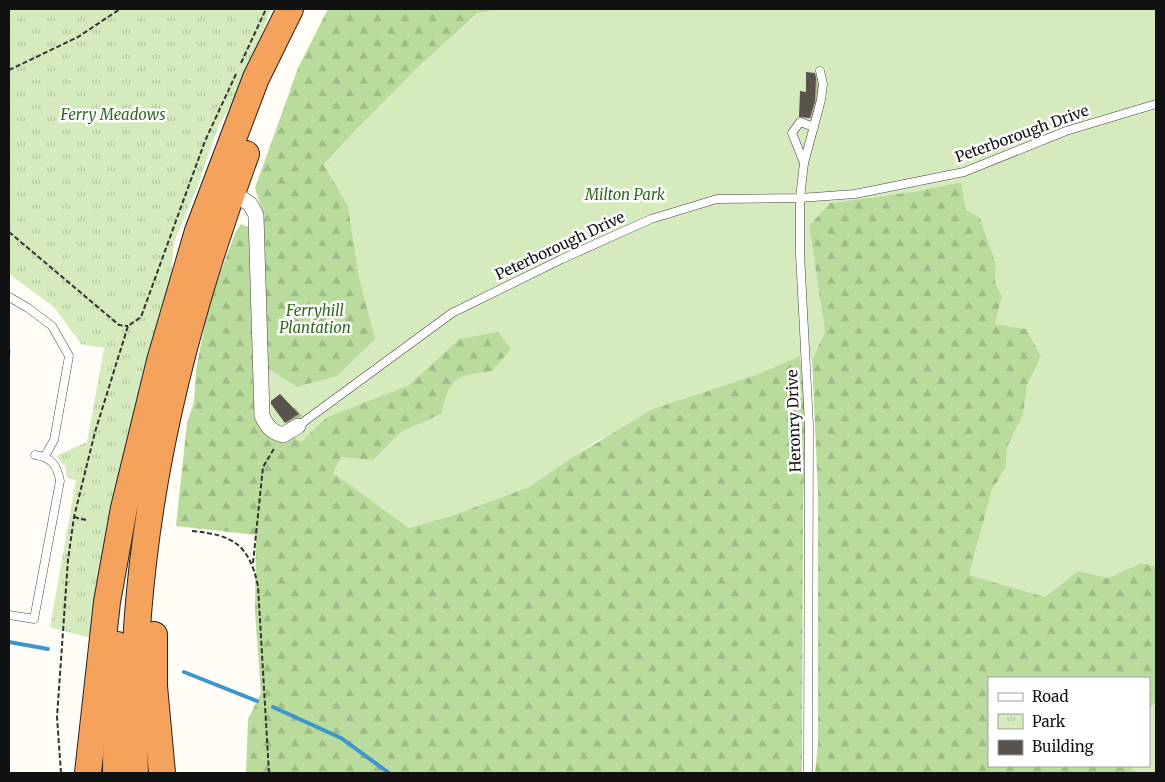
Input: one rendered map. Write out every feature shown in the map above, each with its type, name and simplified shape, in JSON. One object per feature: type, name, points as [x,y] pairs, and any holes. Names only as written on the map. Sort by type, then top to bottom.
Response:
[{"type":"highway","points":[[116,773],[115,675],[120,603],[131,509],[169,365],[198,231],[256,78],[290,9]]},
{"type":"highway","points":[[88,773],[107,602],[124,508],[169,365],[232,192],[273,83],[308,9]]},
{"type":"highway","points":[[135,773],[136,672],[146,538],[161,442],[169,365]]},
{"type":"highway","points":[[162,773],[154,686],[154,609],[159,540],[173,433],[169,365]]},
{"type":"street","points":[[232,192],[250,204],[256,215],[262,416],[266,425],[275,433],[283,434],[298,426]]},
{"type":"lane","name":"Heronry Drive","points":[[808,773],[809,425],[800,254],[800,198],[804,163],[823,84],[820,71]]},
{"type":"lane","name":"Peterborough Drive","points":[[298,426],[452,313],[651,218],[717,199],[800,198],[855,194],[964,172],[1066,132],[1156,104]]},
{"type":"lane","points":[[804,163],[792,133],[793,128],[800,122],[814,127]]},
{"type":"lane","points":[[9,297],[28,308],[52,326],[69,356],[54,440],[44,456]]},
{"type":"lane","points":[[9,615],[34,619],[60,481],[58,468],[44,456],[35,455]]},
{"type":"path","points":[[9,70],[78,37],[120,9]]},
{"type":"path","points":[[61,773],[57,717],[59,664],[68,560],[74,518],[95,432],[128,326],[141,317],[205,141],[266,9]]},
{"type":"path","points":[[9,232],[119,325],[128,326]]},
{"type":"path","points":[[269,773],[258,586],[253,564],[263,467],[283,434]]},
{"type":"path","points":[[74,518],[86,520]]},
{"type":"path","points":[[192,531],[216,533],[230,538],[253,564]]},
{"type":"green space","name":"Ferry Meadows","points":[[9,9],[271,9],[243,85],[218,127],[197,188],[174,242],[171,275],[143,374],[120,487],[97,640],[50,627],[76,480],[67,478],[65,466],[56,456],[87,442],[104,348],[81,344],[54,307],[9,274]]},
{"type":"green space","name":"Ferryhill Plantation","points":[[328,9],[503,9],[478,13],[415,70],[324,165],[348,206],[359,277],[375,339],[337,376],[297,387],[263,365],[269,419],[301,442],[326,418],[409,385],[459,339],[498,332],[511,349],[492,371],[456,380],[451,385],[441,414],[401,432],[373,460],[341,457],[333,473],[409,528],[451,516],[529,487],[573,457],[653,409],[753,376],[800,356],[806,406],[803,506],[802,773],[246,773],[248,719],[261,693],[255,611],[256,535],[176,526],[187,423],[194,402],[196,370],[211,299],[235,233],[241,224],[251,228],[262,211],[255,188],[298,68]]},
{"type":"green space","name":"Milton Park","points":[[503,9],[1156,9],[1156,566],[1141,563],[1108,578],[1078,571],[1045,597],[969,575],[992,490],[1006,469],[1007,447],[1023,415],[1027,385],[1041,356],[1026,329],[995,324],[1002,296],[995,282],[996,264],[980,218],[966,210],[961,182],[912,192],[830,203],[809,226],[825,332],[812,360],[800,356],[753,376],[713,390],[597,441],[529,487],[451,516],[409,528],[332,473],[341,457],[373,460],[401,432],[440,414],[447,392],[456,381],[462,377],[492,371],[459,339],[409,385],[327,418],[301,442],[269,419],[263,365],[374,339],[359,277],[348,206],[324,166],[350,136],[415,70],[479,13]]},
{"type":"green space","points":[[961,182],[966,210],[980,218],[996,264],[995,282],[1002,296],[995,324],[1026,329],[1041,356],[1027,385],[1023,415],[1007,447],[1006,468],[992,490],[969,575],[1045,597],[1078,571],[1108,578],[1141,563],[1156,566],[1156,703],[1150,707],[1150,677],[988,677],[988,767],[1130,767],[1138,773],[815,773],[818,743],[818,494],[812,360],[825,332],[809,226],[830,203],[912,192]]},
{"type":"green space","points":[[1156,703],[1156,773],[1138,773],[1130,767],[1150,767],[1150,707]]},
{"type":"building","points":[[806,72],[815,73],[816,78],[815,101],[810,118],[799,117],[800,91],[806,92]]},
{"type":"building","points":[[280,394],[299,414],[285,423],[271,404],[271,401]]},
{"type":"waterway","points":[[9,642],[48,649]]},
{"type":"waterway","points":[[184,672],[257,701]]},
{"type":"waterway","points":[[273,707],[341,738],[389,773]]}]
